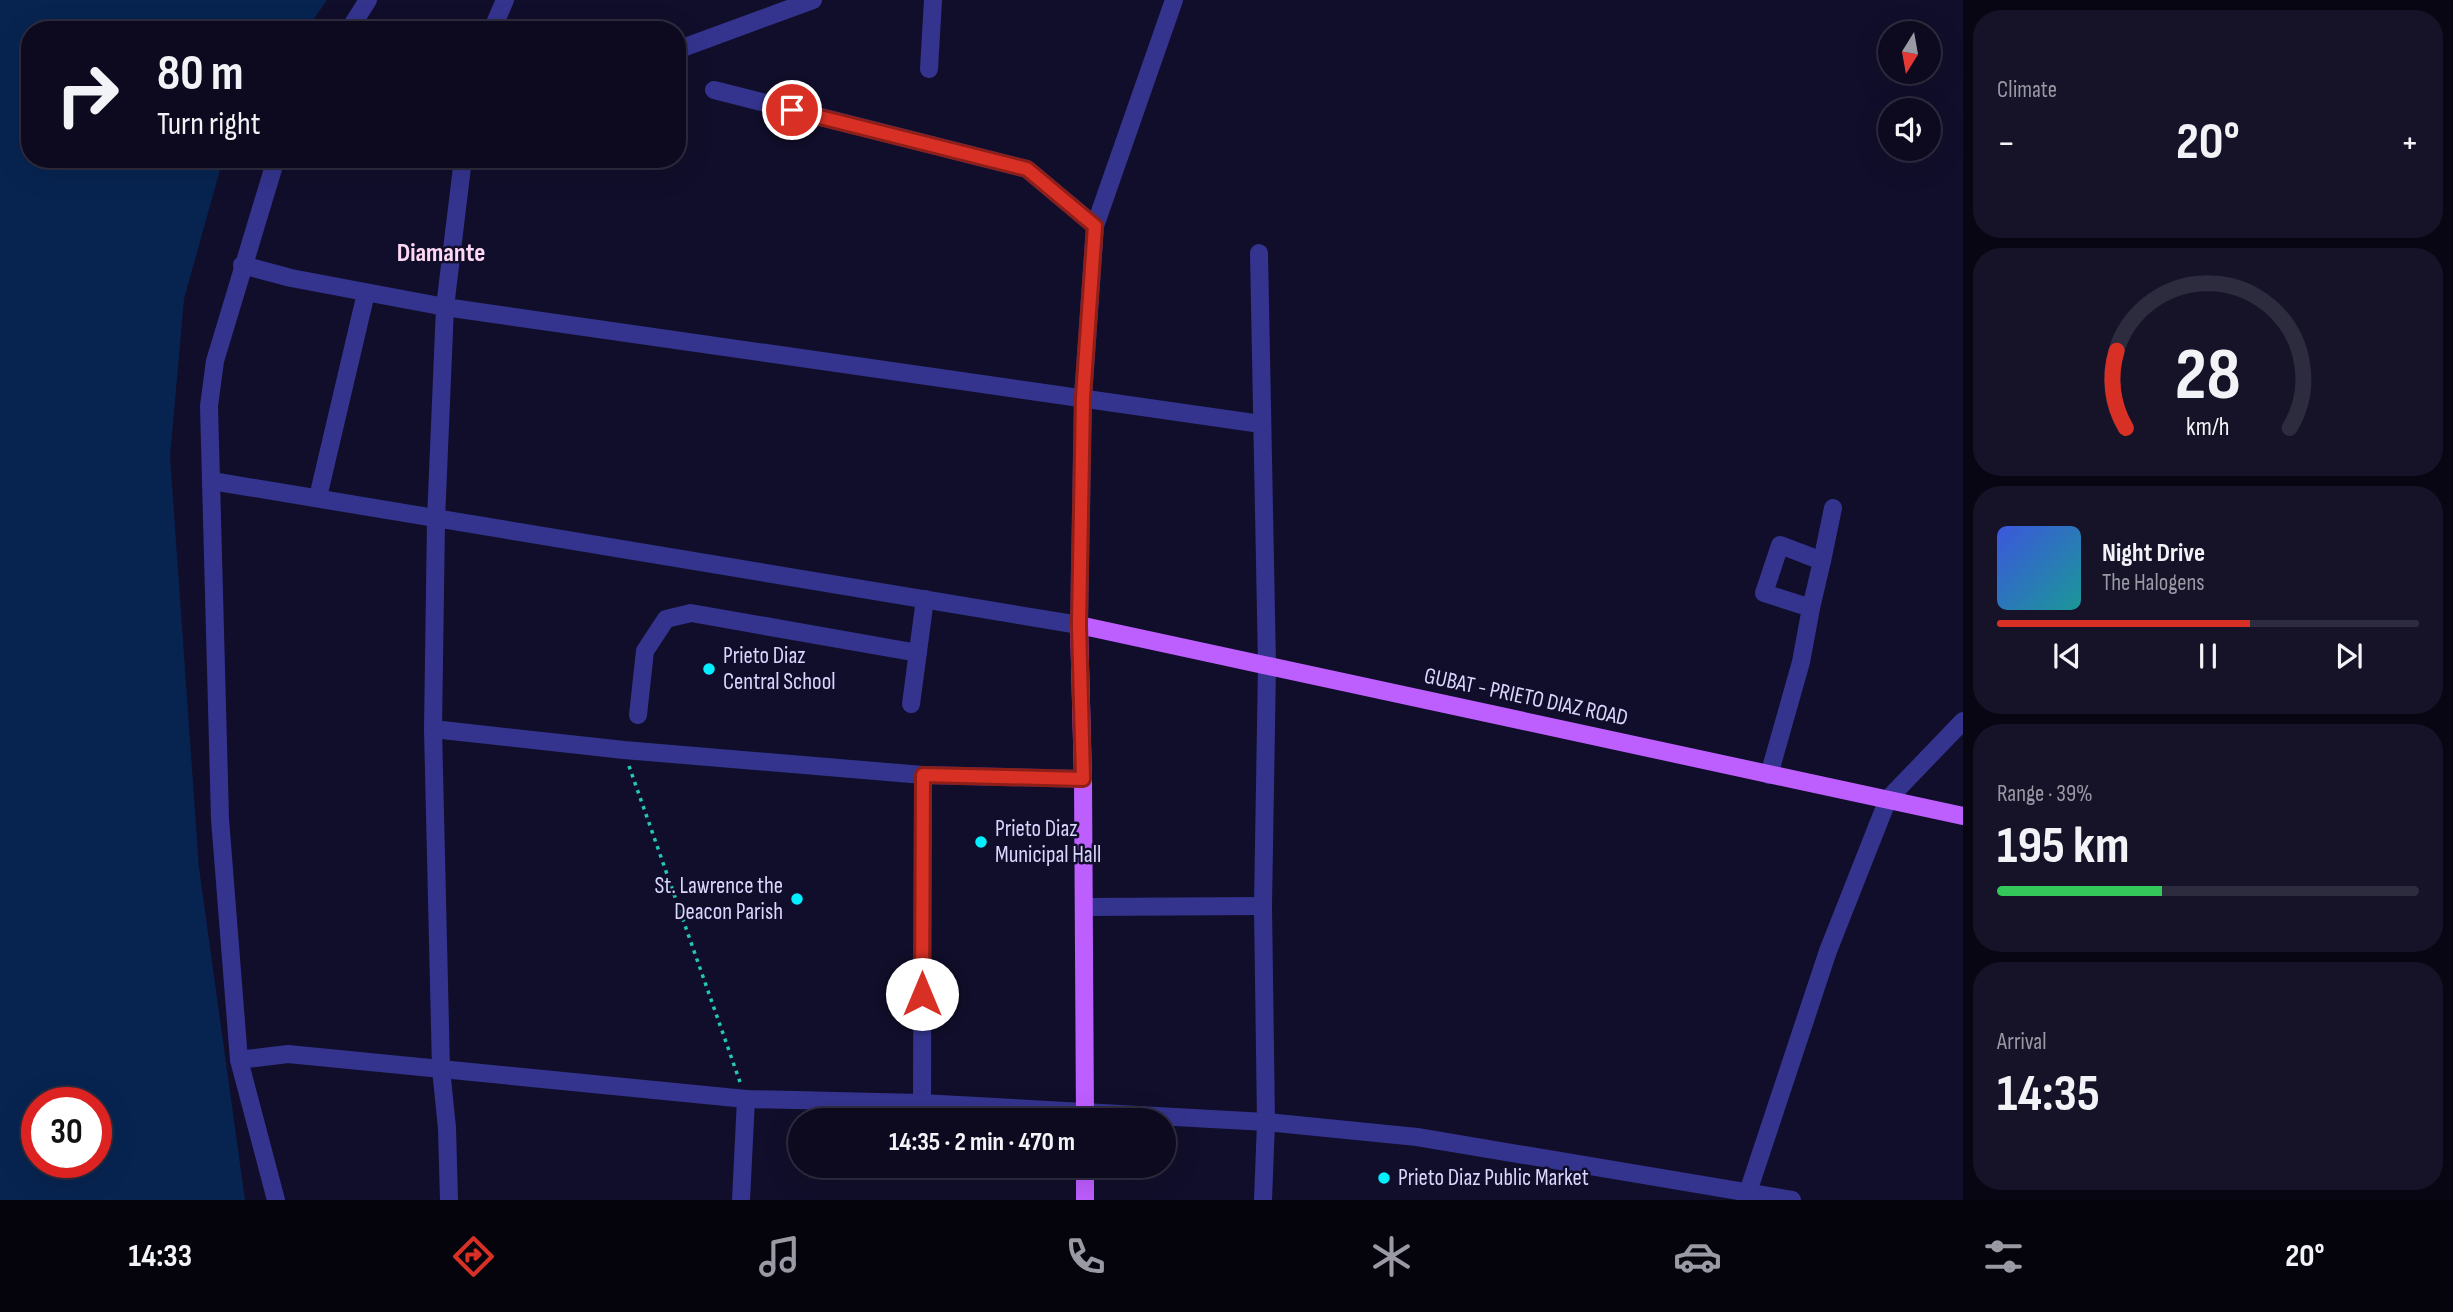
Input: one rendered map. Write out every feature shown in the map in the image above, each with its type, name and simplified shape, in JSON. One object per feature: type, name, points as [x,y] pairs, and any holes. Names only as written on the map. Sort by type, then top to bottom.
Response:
[{"type":"main road","name":"GUBAT - PRIETO DIAZ ROAD","points":[[1079,625],[1963,816]]},
{"type":"main road","points":[[1079,625],[1083,779],[1084,1108]]},
{"type":"main road","points":[[1085,1178],[1085,1200]]},
{"type":"street","points":[[355,21],[369,0]]},
{"type":"street","points":[[496,21],[505,0]]},
{"type":"street","points":[[686,47],[813,0]]},
{"type":"street","points":[[929,69],[933,0]]},
{"type":"street","points":[[212,481],[1079,625],[1083,397],[1095,226],[1174,0]]},
{"type":"street","points":[[714,90],[1027,169],[1095,226]]},
{"type":"street","points":[[273,168],[242,265],[214,372],[209,406],[220,819],[239,1060],[276,1200]]},
{"type":"street","points":[[449,1200],[447,1128],[440,1069],[433,729],[436,520],[444,307],[462,168]]},
{"type":"street","points":[[1259,253],[1267,665],[1263,906],[1266,1122],[1263,1200]]},
{"type":"street","points":[[242,265],[366,293],[444,307],[1261,424]]},
{"type":"street","points":[[318,497],[366,293]]},
{"type":"street","points":[[1769,775],[1801,662],[1833,508]]},
{"type":"street","points":[[1811,608],[1764,593],[1780,545],[1822,561]]},
{"type":"street","points":[[911,704],[925,599]]},
{"type":"street","points":[[638,715],[646,651],[666,619],[691,613],[918,653]]},
{"type":"street","points":[[1748,1192],[1828,951],[1888,799],[1963,721]]},
{"type":"street","points":[[433,729],[624,751],[923,775],[1083,779]]},
{"type":"street","points":[[922,1103],[923,775]]},
{"type":"street","points":[[1084,908],[1263,906]]},
{"type":"street","points":[[239,1060],[288,1054],[746,1099],[922,1103],[984,1108]]},
{"type":"street","points":[[741,1200],[746,1099]]},
{"type":"street","points":[[1176,1119],[1266,1122],[1417,1137],[1792,1200]]},
{"type":"path","points":[[624,751],[746,1099]]},
{"type":"water","points":[[0,0],[327,0],[312,21],[21,21],[21,168],[220,168],[184,299],[170,457],[199,868],[245,1200],[0,1200]]},
{"type":"place","name":"Prieto Diaz Central School","points":[[709,669]]},
{"type":"place","name":"Prieto Diaz Municipal Hall","points":[[981,842]]},
{"type":"place","name":"St. Lawrence the Deacon Parish","points":[[797,899]]},
{"type":"place","name":"Prieto Diaz Public Market","points":[[1384,1178]]},
{"type":"district","name":"Diamante","points":[[441,253]]},
{"type":"route","points":[[792,110],[1027,169],[1095,226],[1083,397],[1079,625],[1083,779],[923,775],[922,994]]}]
